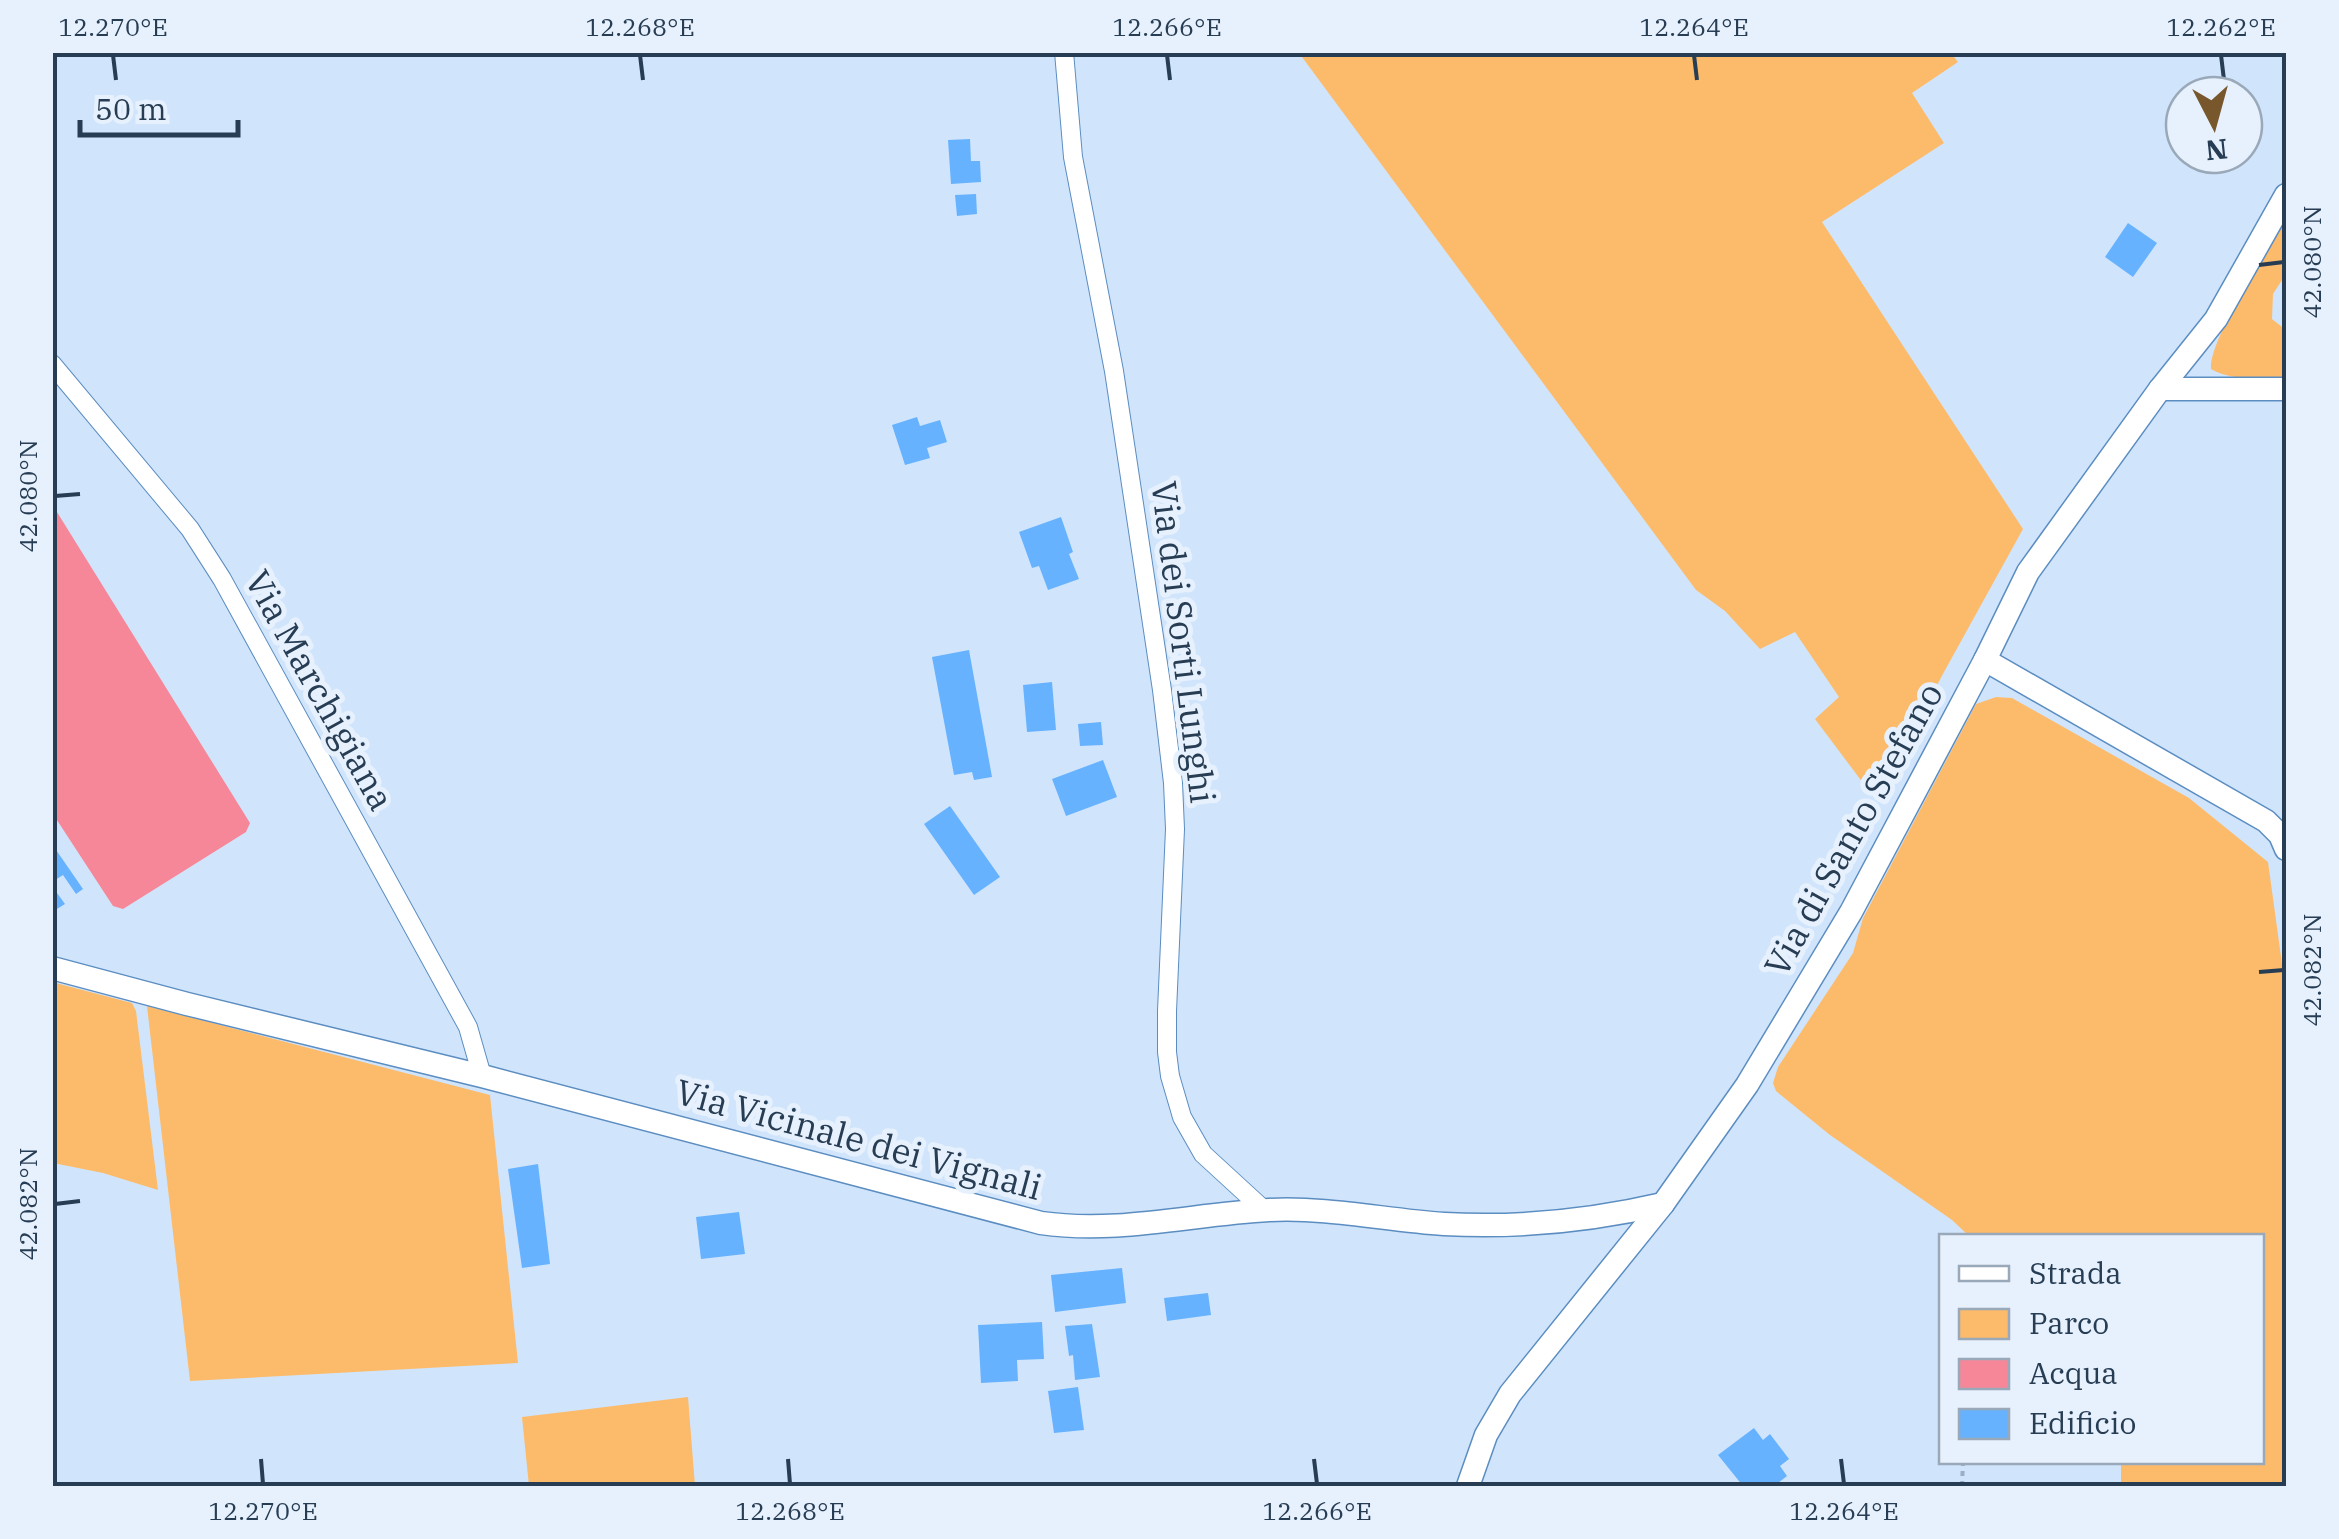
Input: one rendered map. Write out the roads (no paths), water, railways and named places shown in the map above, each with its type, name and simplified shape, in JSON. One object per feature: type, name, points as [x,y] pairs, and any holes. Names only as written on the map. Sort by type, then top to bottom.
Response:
[{"type":"street","name":"Via dei Sorti Lunghi","points":[[1064,52],[1072,157],[1114,370],[1173,782],[1175,829],[1167,1010],[1170,1076],[1182,1117],[1203,1154],[1264,1210]]},
{"type":"street","name":"Via di Santo Stefano","points":[[1468,1486],[1486,1436],[1510,1394],[1663,1204],[1730,1113],[1851,912],[2028,572],[2216,319],[2286,195]]},
{"type":"street","name":"Via Marchigiana","points":[[52,364],[190,529],[222,578],[468,1028],[482,1076]]},
{"type":"street","points":[[2160,390],[2286,389]]},
{"type":"street","points":[[1985,660],[2266,821],[2280,834],[2286,849]]},
{"type":"street","name":"Via Vicinale dei Vignali","points":[[52,968],[1041,1223],[1116,1226],[1264,1210],[1308,1210],[1490,1226],[1590,1219],[1663,1204]]},
{"type":"water","points":[[52,504],[250,823],[246,832],[123,909],[113,906],[53,814]]}]
